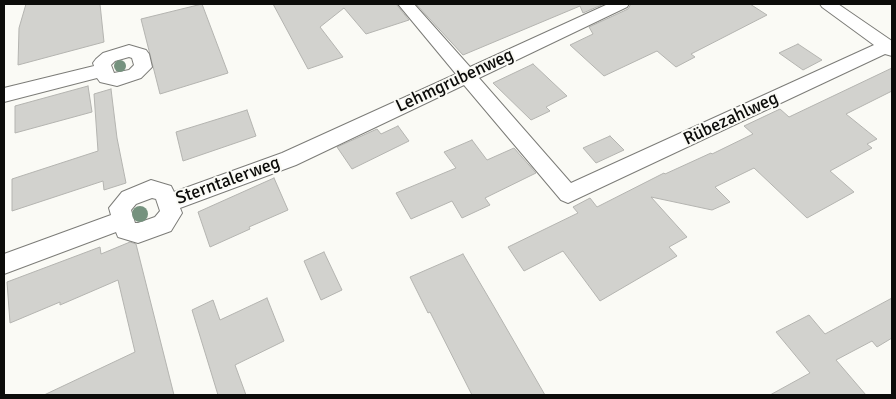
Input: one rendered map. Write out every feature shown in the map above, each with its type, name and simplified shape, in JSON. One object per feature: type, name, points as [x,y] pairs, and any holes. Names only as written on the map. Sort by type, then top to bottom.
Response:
[{"type":"street","points":[[406,4],[466,76]]},
{"type":"street","name":"Lehmgrubenweg","points":[[289,158],[620,4]]},
{"type":"street","points":[[828,4],[890,48]]},
{"type":"street","name":"Rübezahlweg","points":[[466,76],[568,194],[890,48]]},
{"type":"street","points":[[4,95],[104,70]]},
{"type":"street","name":"Sterntalerweg","points":[[168,203],[289,158]]},
{"type":"street","name":"Sterntalerweg","points":[[151,189],[164,192],[171,214],[163,224],[138,233],[126,230],[123,220],[120,208],[129,198],[151,189]]},
{"type":"street","points":[[4,264],[123,220]]},
{"type":"building","points":[[26,4],[100,4],[104,42],[18,65],[19,28]]},
{"type":"building","points":[[202,4],[228,73],[160,94],[141,19]]},
{"type":"building","points":[[273,4],[396,4],[409,20],[366,34],[344,8],[320,27],[343,57],[308,69]]},
{"type":"building","points":[[416,4],[604,4],[583,13],[580,6],[463,55]]},
{"type":"building","points":[[631,4],[750,4],[767,15],[691,54],[695,57],[676,67],[657,51],[604,76],[570,45],[593,34],[589,27],[628,9]]},
{"type":"building","points":[[798,44],[822,60],[803,70],[779,53]]},
{"type":"building","points":[[533,64],[567,96],[546,107],[550,111],[531,120],[493,83]]},
{"type":"building","points":[[892,68],[892,91],[846,114],[877,139],[867,144],[872,148],[830,171],[854,192],[807,218],[754,168],[715,187],[730,202],[712,210],[651,197],[687,237],[669,247],[677,256],[600,301],[563,251],[524,271],[508,247],[578,213],[573,207],[590,198],[597,207],[664,173],[712,154],[753,134],[744,126],[780,109],[789,117]]},
{"type":"building","points":[[88,86],[92,112],[15,133],[15,106]]},
{"type":"building","points":[[111,89],[117,138],[126,183],[104,190],[103,181],[12,211],[12,179],[98,151],[94,94]]},
{"type":"building","points":[[247,110],[256,136],[183,161],[176,132]]},
{"type":"building","points":[[398,126],[409,141],[352,169],[337,147],[377,129],[381,134]]},
{"type":"building","points":[[610,136],[624,150],[596,163],[583,148]]},
{"type":"building","points":[[472,140],[487,160],[514,148],[536,173],[485,198],[490,205],[462,218],[452,201],[411,219],[396,193],[456,168],[444,152]]},
{"type":"building","points":[[274,178],[288,210],[210,247],[198,212]]},
{"type":"building","points":[[130,242],[136,244],[174,395],[44,395],[135,352],[118,280],[60,305],[60,302],[10,323],[7,282],[100,247],[101,254]]},
{"type":"building","points":[[324,252],[342,290],[321,300],[304,261]]},
{"type":"building","points":[[463,254],[545,395],[472,395],[410,277]]},
{"type":"building","points":[[267,298],[284,341],[235,365],[246,395],[218,395],[192,310],[213,300],[220,320]]},
{"type":"building","points":[[892,298],[892,338],[877,347],[872,341],[836,360],[866,395],[770,395],[810,373],[776,332],[809,315],[825,334]]}]
